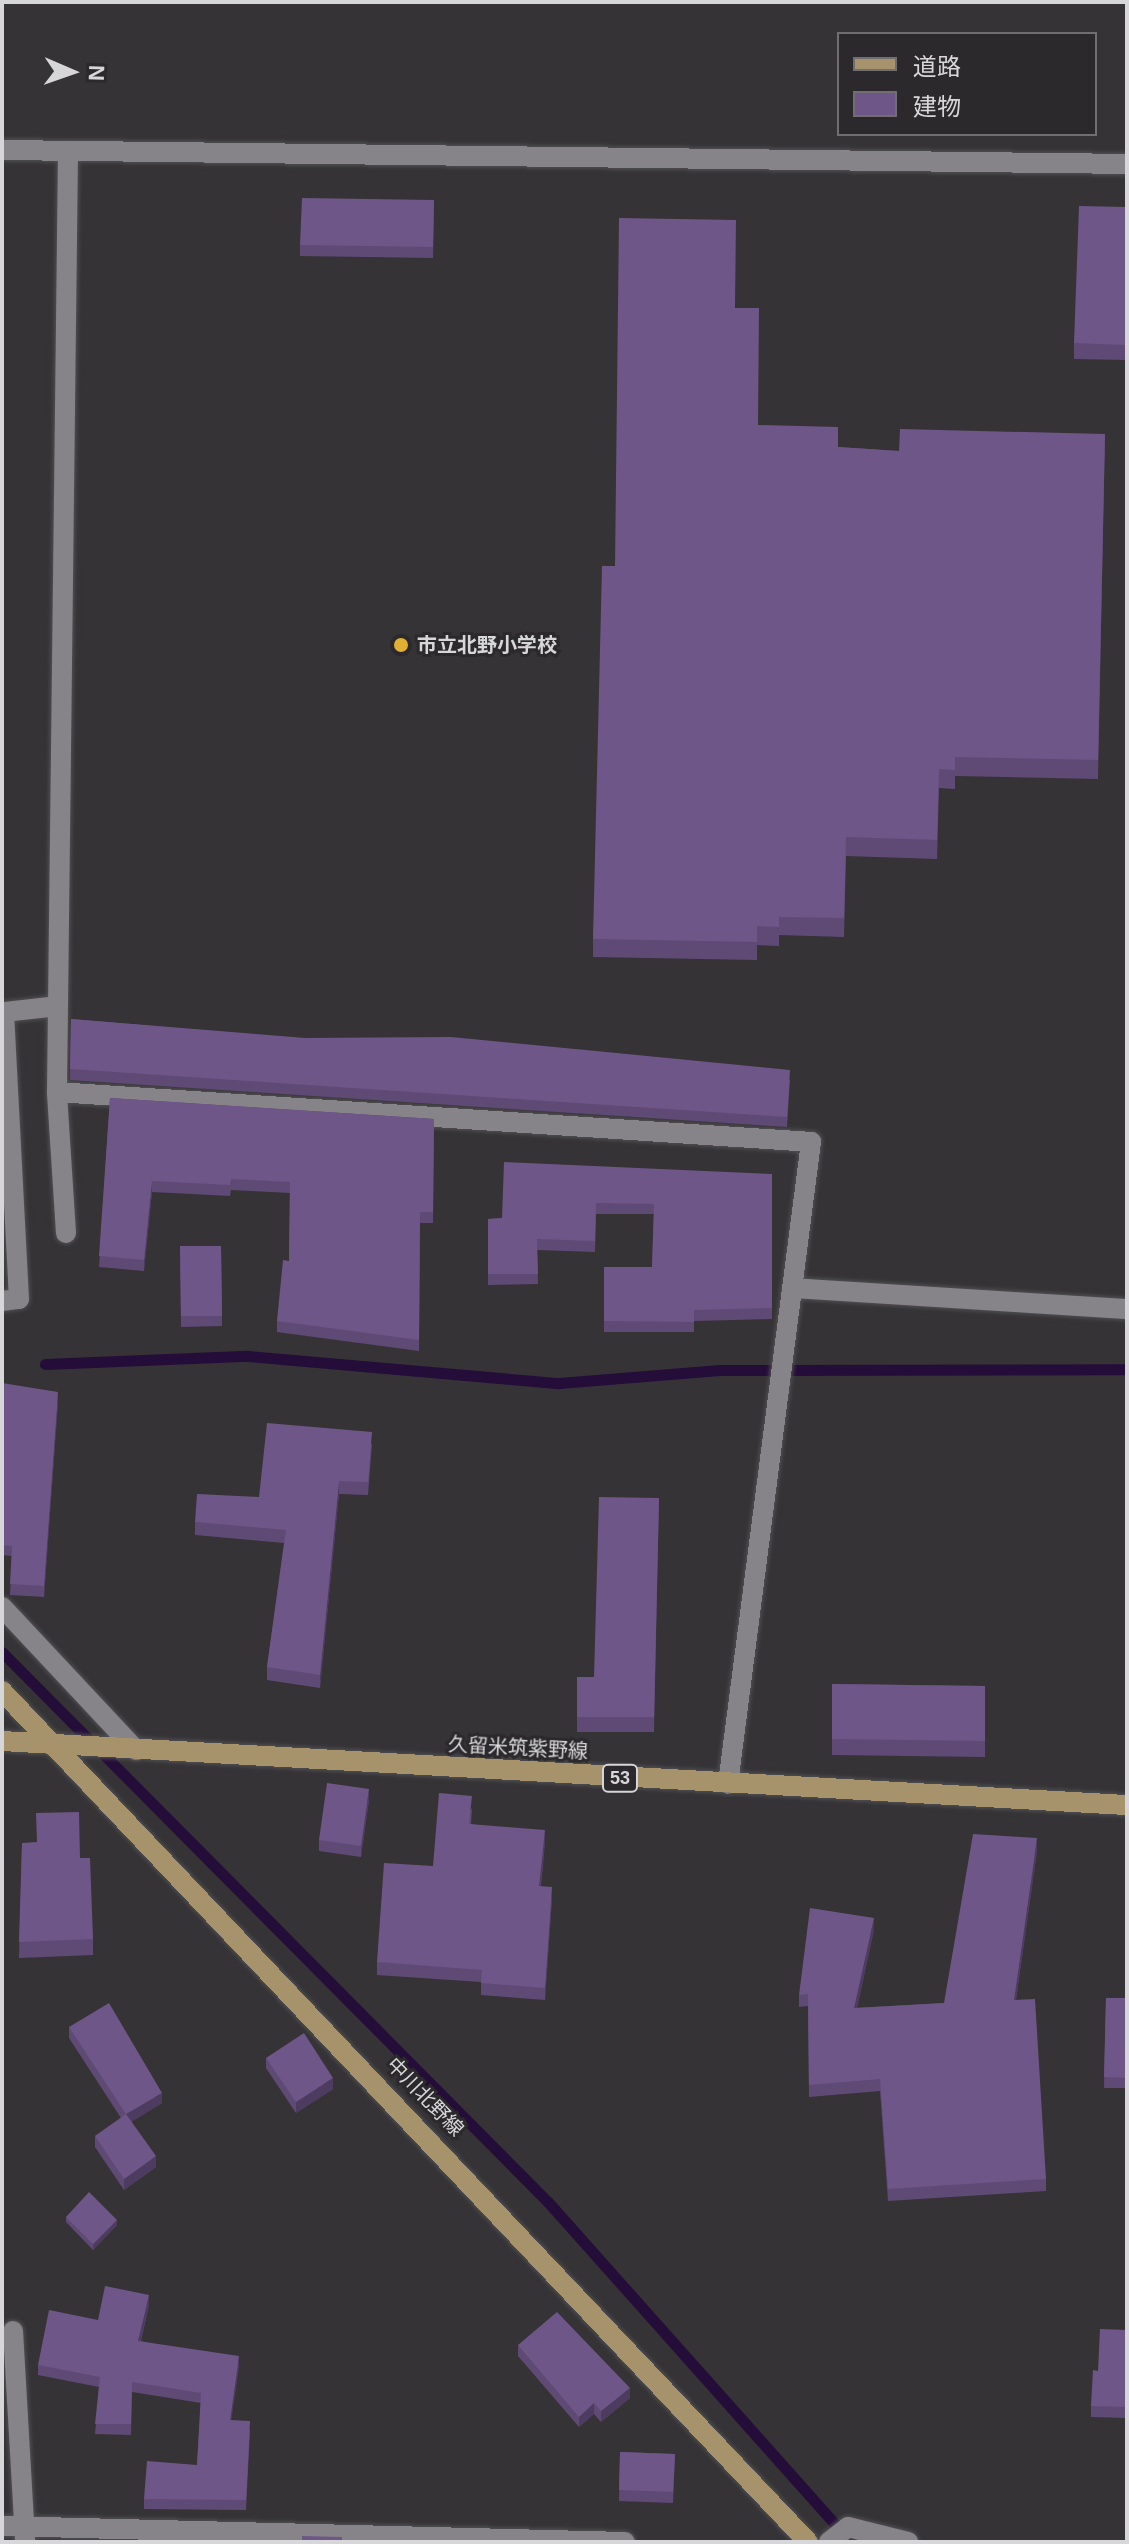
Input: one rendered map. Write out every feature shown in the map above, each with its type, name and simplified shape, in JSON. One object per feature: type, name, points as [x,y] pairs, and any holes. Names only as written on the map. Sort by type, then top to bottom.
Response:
[{"type":"main road","name":"中川北野線","points":[[2,1691],[487,2195],[808,2542]]},
{"type":"main road","name":"久留米筑紫野線","points":[[2,1741],[1127,1805]]},
{"type":"street","points":[[2,150],[1127,164]]},
{"type":"street","points":[[66,1233],[57,1092],[68,153]]},
{"type":"street","points":[[2,1301],[19,1299],[4,1012],[58,1006]]},
{"type":"street","points":[[57,1092],[811,1142],[728,1784]]},
{"type":"street","points":[[792,1288],[1127,1309]]},
{"type":"street","points":[[2,1607],[136,1750]]},
{"type":"street","points":[[13,2331],[25,2534]]},
{"type":"street","points":[[2,2526],[25,2534],[625,2542]]},
{"type":"street","points":[[829,2542],[848,2527],[908,2542]]},
{"type":"building","points":[[302,198],[434,200],[433,247],[300,245]]},
{"type":"building","points":[[1079,206],[1127,207],[1127,345],[1074,343]]},
{"type":"building","points":[[619,218],[736,220],[735,308],[759,308],[758,425],[838,427],[838,447],[899,451],[900,429],[1105,434],[1098,760],[955,757],[955,770],[939,769],[937,840],[846,837],[844,918],[779,917],[779,927],[757,926],[757,942],[593,939],[602,566],[615,566]]},
{"type":"building","points":[[71,1019],[305,1038],[451,1037],[790,1070],[787,1117],[70,1069]]},
{"type":"building","points":[[110,1098],[434,1119],[433,1212],[420,1212],[419,1340],[277,1321],[283,1260],[289,1261],[290,1182],[231,1179],[230,1185],[152,1181],[144,1260],[99,1256]]},
{"type":"building","points":[[504,1162],[772,1174],[772,1308],[694,1310],[694,1322],[604,1321],[604,1267],[652,1267],[654,1204],[596,1203],[595,1241],[537,1239],[538,1274],[488,1274],[488,1219],[502,1218]]},
{"type":"building","points":[[180,1246],[221,1246],[222,1316],[181,1316]]},
{"type":"building","points":[[2,1383],[58,1392],[44,1586],[10,1584],[12,1546],[2,1545]]},
{"type":"building","points":[[267,1423],[372,1432],[368,1482],[339,1481],[320,1675],[267,1667],[286,1530],[195,1522],[197,1494],[259,1497]]},
{"type":"building","points":[[599,1497],[659,1498],[654,1717],[577,1717],[577,1677],[594,1677]]},
{"type":"building","points":[[832,1684],[985,1686],[985,1741],[832,1739]]},
{"type":"building","points":[[327,1783],[369,1789],[361,1846],[319,1840]]},
{"type":"building","points":[[439,1793],[472,1796],[469,1824],[545,1830],[539,1886],[552,1887],[545,1988],[481,1983],[482,1970],[377,1962],[384,1863],[433,1866]]},
{"type":"building","points":[[79,1812],[80,1858],[90,1858],[93,1939],[19,1942],[22,1843],[37,1842],[36,1813]]},
{"type":"building","points":[[973,1834],[1037,1838],[1014,2000],[1035,1999],[1046,2179],[888,2189],[880,2079],[809,2085],[808,1994],[799,1995],[810,1908],[874,1918],[854,2008],[944,2003]]},
{"type":"building","points":[[1106,1998],[1127,1998],[1127,2078],[1104,2077]]},
{"type":"building","points":[[109,2003],[162,2093],[126,2114],[69,2027]]},
{"type":"building","points":[[304,2033],[333,2078],[296,2102],[266,2058]]},
{"type":"building","points":[[126,2114],[156,2156],[124,2179],[95,2136]]},
{"type":"building","points":[[89,2192],[117,2220],[93,2244],[66,2217]]},
{"type":"building","points":[[105,2286],[149,2295],[138,2341],[239,2356],[230,2420],[250,2421],[246,2500],[144,2499],[147,2461],[197,2465],[201,2393],[132,2382],[131,2424],[95,2424],[100,2377],[38,2365],[49,2310],[98,2320]]},
{"type":"building","points":[[557,2312],[630,2388],[601,2411],[594,2403],[579,2417],[518,2345]]},
{"type":"building","points":[[1100,2329],[1127,2330],[1127,2407],[1091,2406],[1093,2370],[1098,2371]]},
{"type":"building","points":[[620,2452],[675,2454],[673,2492],[619,2490]]},
{"type":"building","points":[[302,2536],[342,2537],[342,2542],[302,2542]]},
{"type":"waterway","points":[[45,1364],[248,1356],[559,1383],[719,1370],[1127,1369]]},
{"type":"waterway","points":[[2,1652],[548,2202],[851,2542]]},
{"type":"place","name":"市立北野小学校","points":[[401,645]]}]
